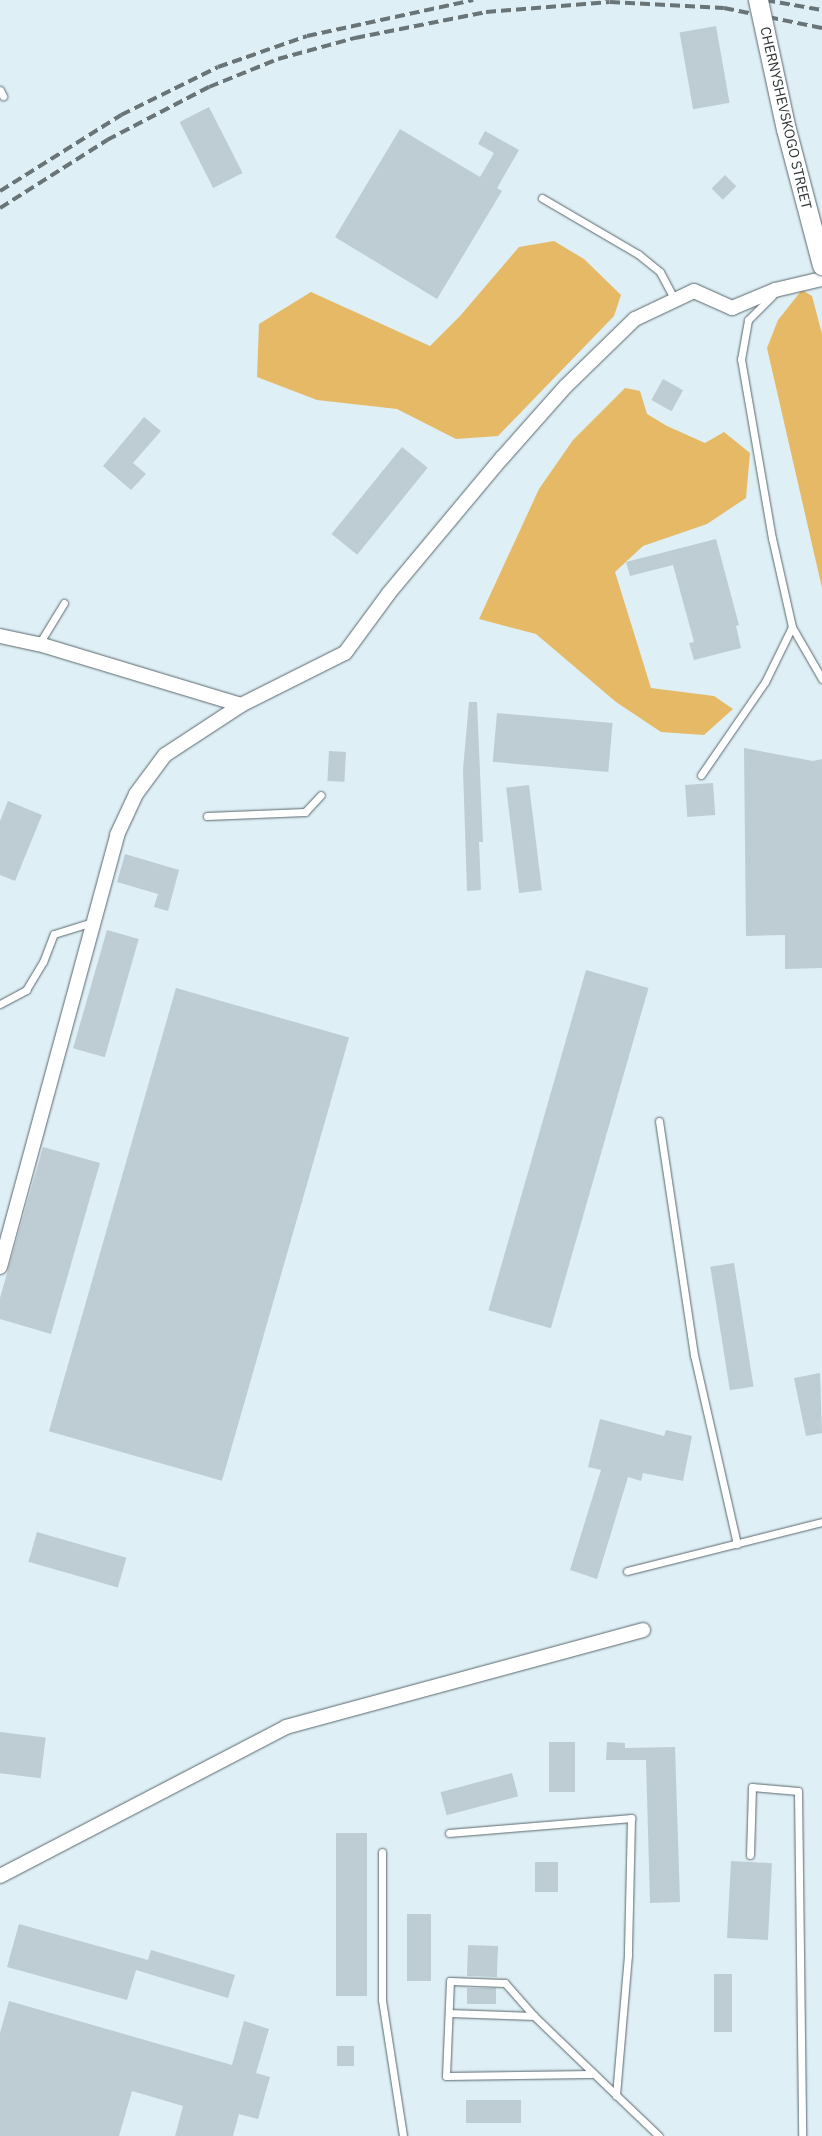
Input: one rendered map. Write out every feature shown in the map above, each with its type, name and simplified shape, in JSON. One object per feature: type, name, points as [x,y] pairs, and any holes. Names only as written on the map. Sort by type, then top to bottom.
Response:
[{"type":"main road","name":"CHERNYSHEVSKOGO STREET","points":[[758,0],[786,129],[822,265]]},
{"type":"street","points":[[0,1267],[118,835],[136,794],[165,755],[241,705],[345,653],[389,593],[566,386],[634,319],[674,298],[694,291],[732,308],[790,286],[822,279]]},
{"type":"street","points":[[0,636],[39,644],[241,705]]},
{"type":"street","points":[[0,1876],[286,1727],[643,1630]]},
{"type":"lane","points":[[542,198],[638,254],[660,272],[674,298]]},
{"type":"lane","points":[[790,286],[774,294],[748,320],[741,359],[772,538],[792,627],[822,679]]},
{"type":"lane","points":[[39,644],[64,602]]},
{"type":"lane","points":[[701,775],[764,682],[792,627]]},
{"type":"lane","points":[[207,816],[305,812],[321,795]]},
{"type":"lane","points":[[0,1004],[26,990],[44,962],[54,934],[93,922]]},
{"type":"lane","points":[[658,1121],[694,1355],[737,1544]]},
{"type":"lane","points":[[627,1571],[822,1522]]},
{"type":"lane","points":[[750,1855],[752,1788],[798,1791],[802,2136]]},
{"type":"lane","points":[[448,1833],[631,1818],[628,1955],[616,2095]]},
{"type":"lane","points":[[382,1852],[382,2000],[403,2136]]},
{"type":"lane","points":[[591,2074],[446,2076],[450,1981],[505,1983],[534,2016],[591,2074],[659,2136]]},
{"type":"lane","points":[[449,2013],[534,2016]]},
{"type":"shaded area","points":[[554,241],[584,259],[621,295],[614,316],[498,436],[456,439],[397,409],[317,400],[257,377],[259,324],[311,292],[430,346],[460,316],[519,247]]},
{"type":"shaded area","points":[[802,290],[812,296],[822,334],[822,588],[767,348],[778,320]]},
{"type":"shaded area","points":[[625,388],[640,391],[647,414],[667,426],[705,443],[724,432],[750,453],[746,498],[707,524],[643,546],[615,572],[651,688],[714,696],[733,709],[704,735],[661,732],[616,702],[536,634],[479,619],[539,489],[573,440]]},
{"type":"building","points":[[716,26],[730,103],[693,109],[680,32]]},
{"type":"building","points":[[209,107],[243,173],[213,188],[180,122]]},
{"type":"building","points":[[400,129],[480,177],[494,153],[478,144],[485,131],[519,150],[497,188],[502,191],[437,299],[335,237]]},
{"type":"building","points":[[725,175],[736,186],[723,200],[712,188]]},
{"type":"building","points":[[663,379],[683,390],[671,411],[651,400]]},
{"type":"building","points":[[144,417],[161,431],[133,463],[146,474],[131,490],[103,466]]},
{"type":"building","points":[[402,447],[428,468],[357,555],[332,534]]},
{"type":"building","points":[[716,539],[739,625],[736,626],[741,648],[694,660],[689,643],[694,642],[673,565],[630,576],[626,562]]},
{"type":"building","points":[[469,702],[477,702],[483,842],[479,842],[481,890],[467,891],[463,769]]},
{"type":"building","points":[[497,713],[613,723],[608,772],[493,762]]},
{"type":"building","points":[[744,748],[813,761],[822,759],[822,968],[785,969],[785,935],[746,936]]},
{"type":"building","points":[[329,751],[346,752],[344,782],[327,781]]},
{"type":"building","points":[[713,783],[715,815],[687,817],[685,785]]},
{"type":"building","points":[[529,785],[542,890],[519,893],[506,788]]},
{"type":"building","points":[[8,801],[42,815],[15,881],[0,875],[0,821]]},
{"type":"building","points":[[125,854],[179,870],[168,911],[154,907],[158,894],[117,882]]},
{"type":"building","points":[[107,930],[139,939],[105,1057],[73,1048]]},
{"type":"building","points":[[586,970],[648,988],[551,1328],[488,1310]]},
{"type":"building","points":[[176,988],[349,1038],[222,1481],[49,1431]]},
{"type":"building","points":[[43,1147],[100,1163],[51,1334],[0,1319],[0,1298]]},
{"type":"building","points":[[734,1263],[754,1386],[730,1390],[710,1267]]},
{"type":"building","points":[[820,1373],[822,1433],[806,1436],[794,1378]]},
{"type":"building","points":[[600,1419],[664,1436],[666,1430],[692,1436],[683,1481],[643,1473],[641,1481],[628,1477],[597,1579],[570,1570],[601,1470],[588,1467]]},
{"type":"building","points":[[37,1532],[126,1558],[118,1587],[28,1562]]},
{"type":"building","points":[[0,1732],[46,1738],[41,1778],[0,1773]]},
{"type":"building","points":[[549,1742],[575,1742],[575,1792],[549,1792]]},
{"type":"building","points":[[607,1742],[625,1743],[625,1748],[675,1747],[680,1902],[650,1903],[646,1760],[606,1760]]},
{"type":"building","points":[[512,1773],[518,1796],[447,1815],[441,1792]]},
{"type":"building","points":[[336,1833],[367,1833],[367,1996],[336,1996]]},
{"type":"building","points":[[731,1861],[772,1863],[768,1940],[727,1938]]},
{"type":"building","points":[[535,1862],[558,1862],[558,1892],[535,1892]]},
{"type":"building","points":[[407,1914],[431,1914],[431,1981],[407,1981]]},
{"type":"building","points":[[19,1924],[148,1960],[151,1950],[235,1975],[228,1998],[136,1970],[127,2000],[7,1967]]},
{"type":"building","points":[[468,1945],[498,1946],[497,1977],[467,1976]]},
{"type":"building","points":[[714,1974],[732,1974],[732,2032],[714,2032]]},
{"type":"building","points":[[467,1988],[496,1988],[496,2004],[467,2004]]},
{"type":"building","points":[[9,2001],[232,2065],[244,2021],[269,2029],[256,2073],[270,2077],[258,2119],[239,2114],[233,2136],[175,2136],[183,2106],[132,2091],[119,2136],[0,2136],[0,2033]]},
{"type":"building","points":[[337,2046],[354,2046],[354,2066],[337,2066]]},
{"type":"building","points":[[466,2100],[521,2100],[521,2123],[466,2123]]},
{"type":"railway","points":[[0,191],[121,115],[218,67],[307,36],[473,0]]},
{"type":"railway","points":[[765,0],[822,10]]},
{"type":"railway","points":[[0,208],[107,140],[209,87],[278,59],[355,38],[486,12],[610,2],[724,8],[822,28]]}]
